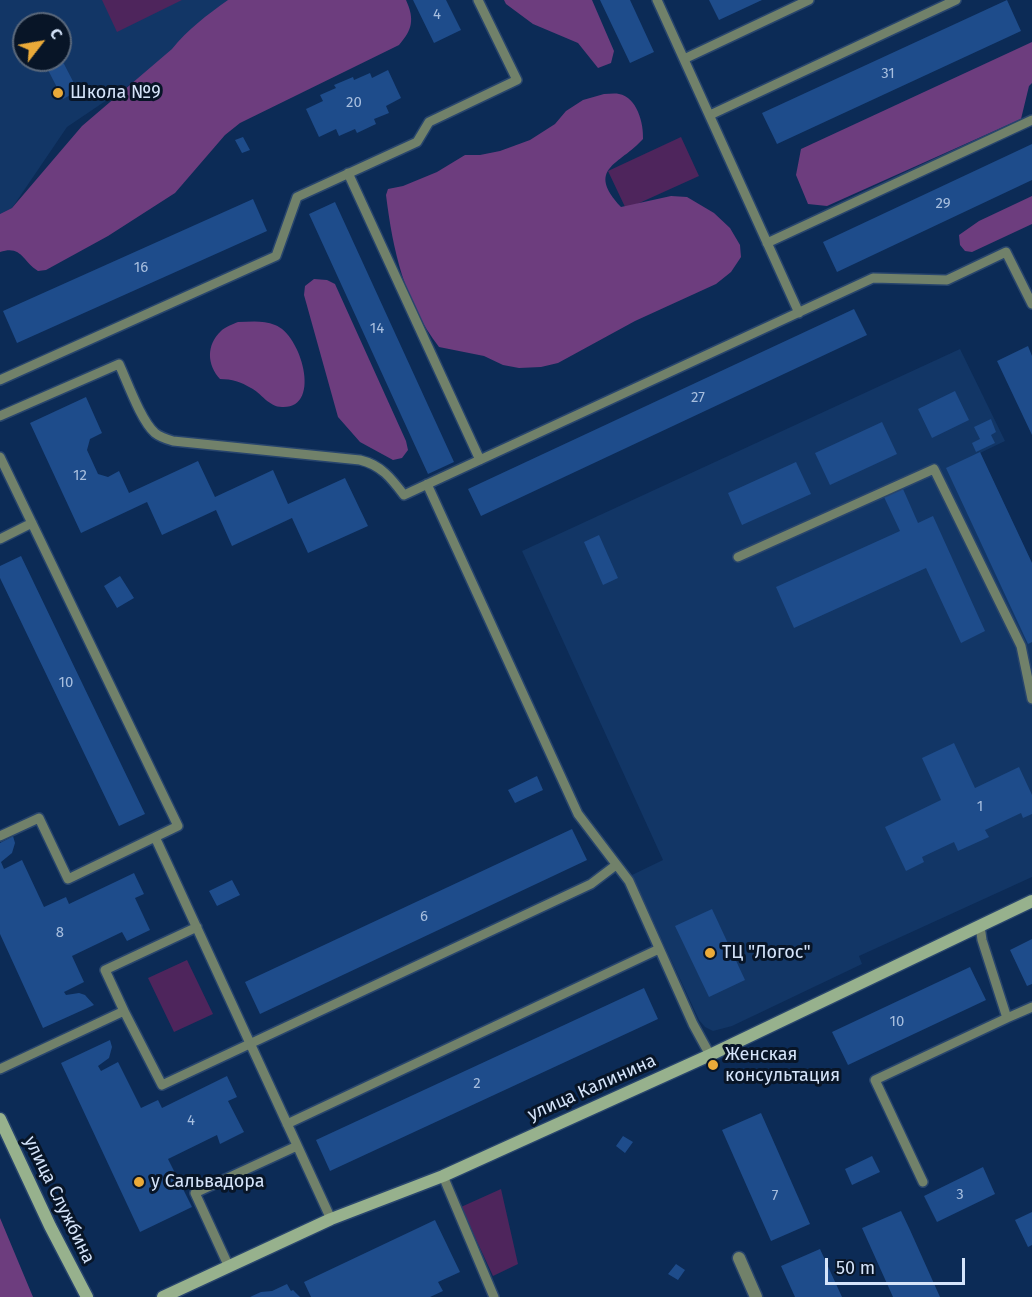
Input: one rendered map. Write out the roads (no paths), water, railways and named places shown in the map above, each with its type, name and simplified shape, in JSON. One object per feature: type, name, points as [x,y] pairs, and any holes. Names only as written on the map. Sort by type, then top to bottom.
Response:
[{"type":"street","name":"улица Калинина","points":[[163,1297],[331,1219],[443,1176],[710,1055],[1032,901]]},
{"type":"street","name":"улица Службина","points":[[0,1119],[50,1226],[87,1297]]},
{"type":"street","points":[[739,1258],[756,1297]]},
{"type":"lane","points":[[0,380],[276,256],[297,197],[417,142],[429,122],[517,80],[478,0]]},
{"type":"lane","points":[[657,0],[799,313]]},
{"type":"lane","points":[[684,59],[809,0]]},
{"type":"lane","points":[[710,115],[956,0]]},
{"type":"lane","points":[[767,243],[1032,120]]},
{"type":"lane","points":[[348,173],[480,460]]},
{"type":"lane","points":[[0,416],[119,364],[146,422],[161,438],[360,459],[382,468],[404,495],[873,278],[948,280],[1006,252],[1032,304]]},
{"type":"lane","points":[[0,457],[178,826],[68,879],[39,818],[0,836]]},
{"type":"lane","points":[[738,557],[934,469],[1022,646],[1032,699]]},
{"type":"lane","points":[[427,484],[578,814],[629,881],[710,1055]]},
{"type":"lane","points":[[0,539],[32,523]]},
{"type":"lane","points":[[155,837],[331,1219]]},
{"type":"lane","points":[[196,927],[105,970],[162,1085],[591,884],[616,865]]},
{"type":"lane","points":[[980,926],[982,940],[1007,1018]]},
{"type":"lane","points":[[286,1124],[659,949]]},
{"type":"lane","points":[[923,1182],[875,1080],[1032,1007]]},
{"type":"lane","points":[[0,1069],[124,1011]]},
{"type":"lane","points":[[229,1266],[195,1193],[297,1146]]},
{"type":"lane","points":[[443,1176],[491,1296]]},
{"type":"place","name":"Школа №9","points":[[58,93]]},
{"type":"place","name":"ТЦ \"Логос\"","points":[[710,953]]},
{"type":"place","name":"Женская консультация","points":[[713,1065]]},
{"type":"place","name":"у Сальвадора","points":[[139,1182]]}]
